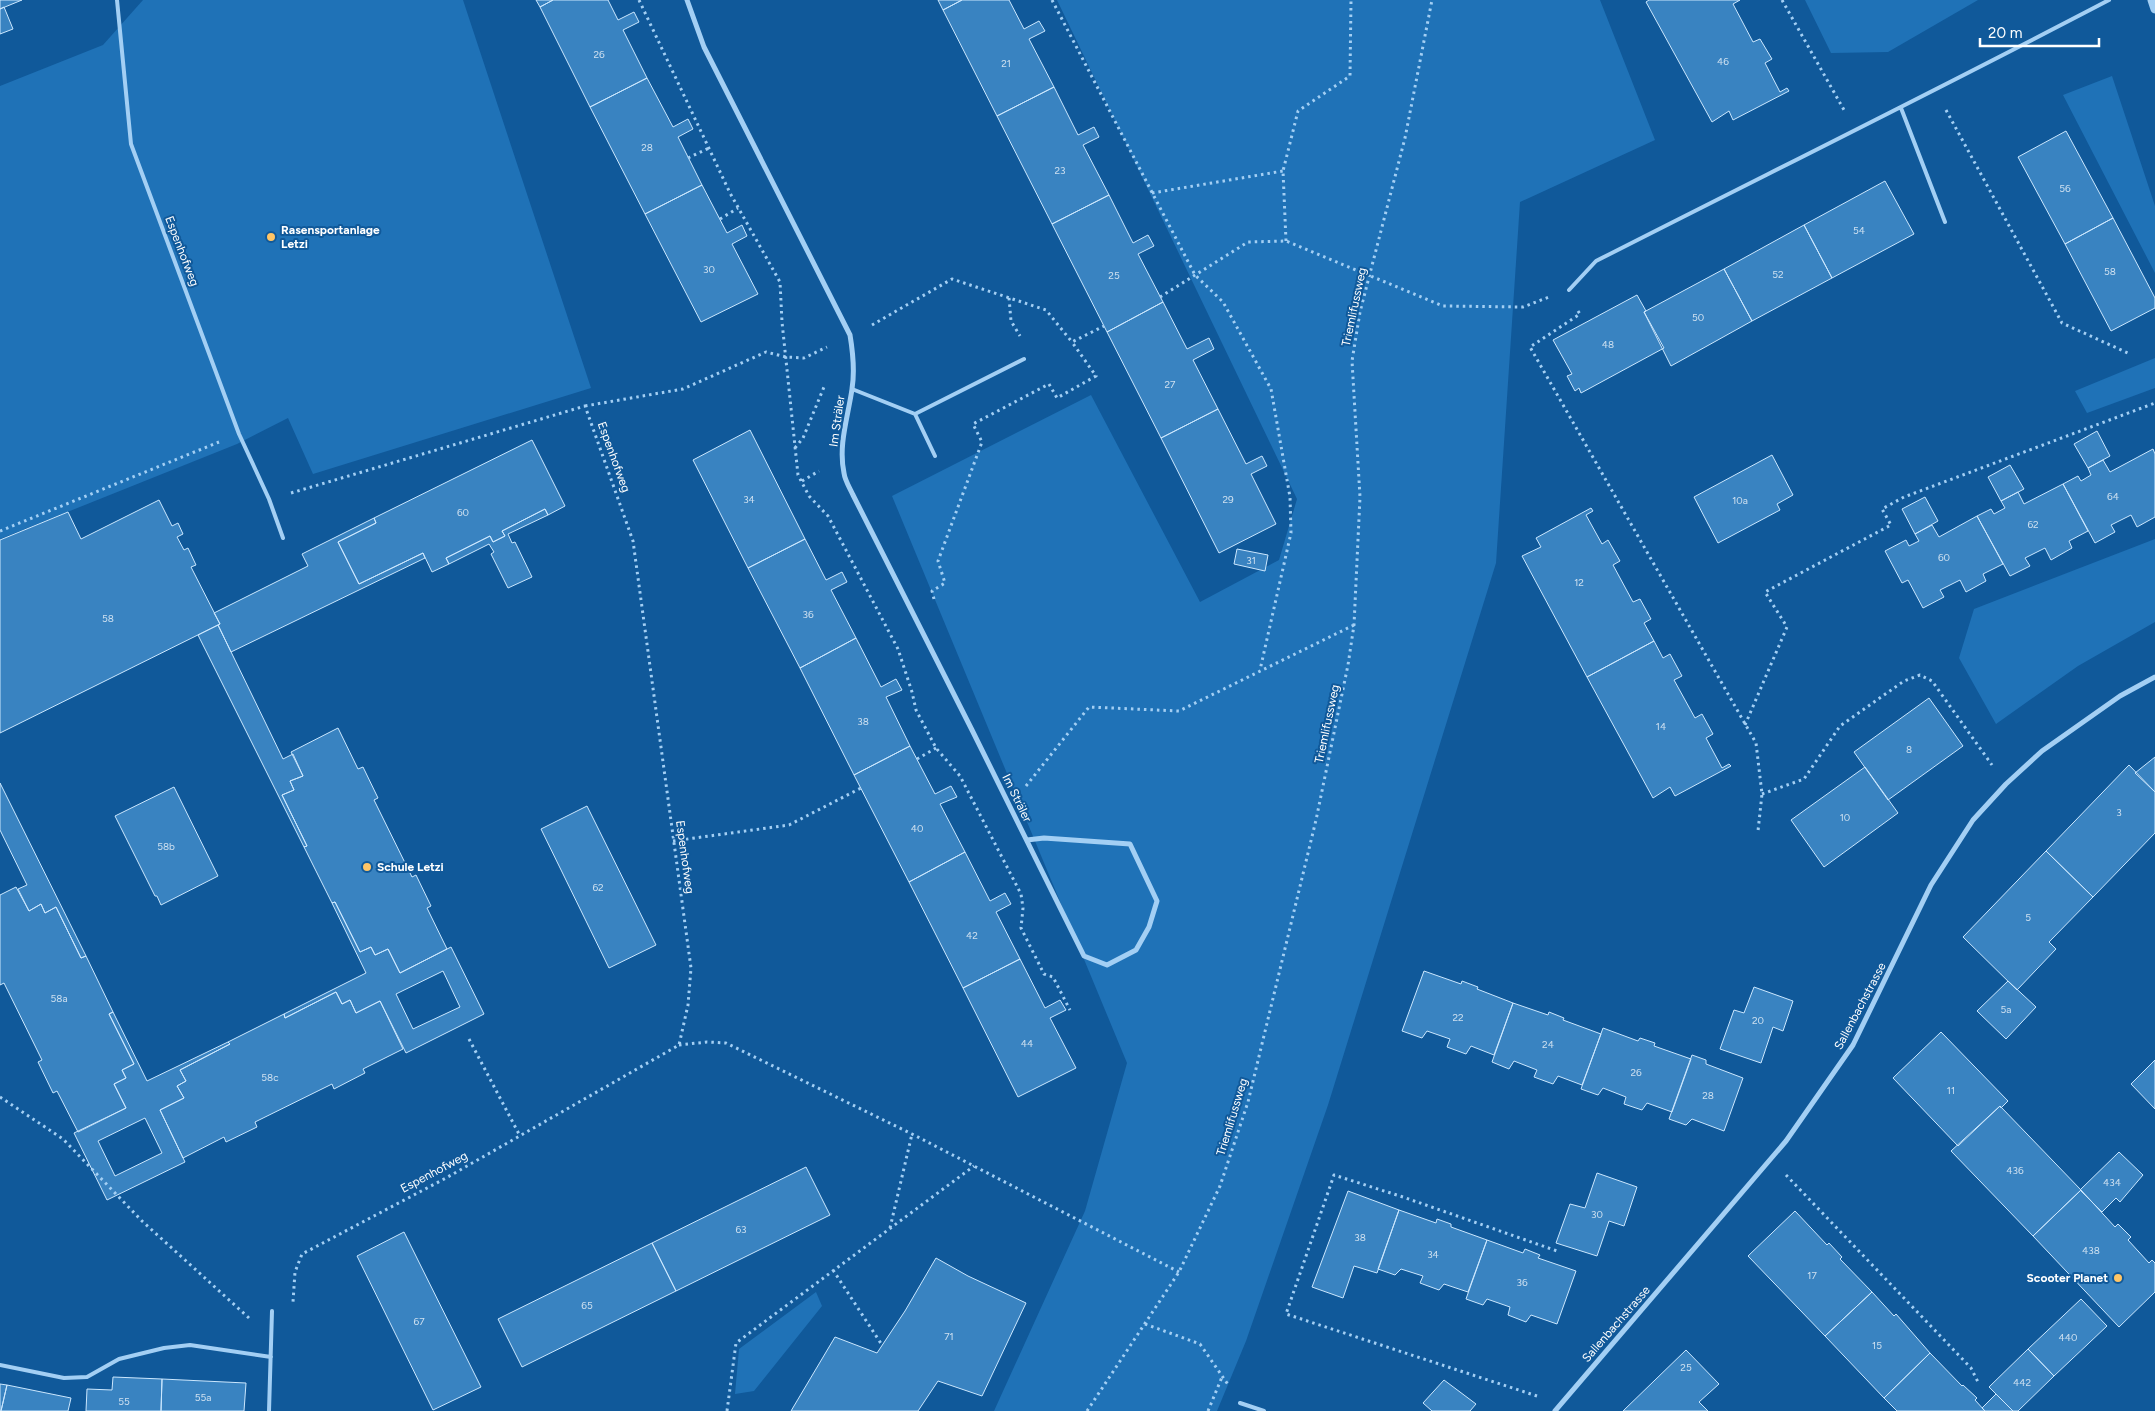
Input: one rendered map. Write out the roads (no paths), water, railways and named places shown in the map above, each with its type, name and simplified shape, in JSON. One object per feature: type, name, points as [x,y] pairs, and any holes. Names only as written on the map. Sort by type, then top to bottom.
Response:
[{"type":"street","name":"Im Sträler","points":[[687,0],[704,47],[850,335],[854,362],[852,389],[844,428],[844,475],[1084,956],[1107,965],[1136,950],[1149,927],[1157,900],[1130,844],[1044,838],[1027,840]]},
{"type":"street","points":[[2152,0],[2155,9]]},
{"type":"street","name":"Sallenbachstrasse","points":[[1556,1410],[1786,1141],[1853,1045],[1931,885],[1973,820],[2006,784],[2042,750],[2120,696],[2155,677]]},
{"type":"lane","name":"Espenhofweg","points":[[116,0],[131,144],[239,434],[269,499],[283,538]]},
{"type":"lane","points":[[1569,290],[1596,261],[1855,129],[1936,91],[2108,0]]},
{"type":"lane","points":[[1901,108],[1945,222]]},
{"type":"lane","points":[[915,414],[1024,359]]},
{"type":"lane","points":[[852,389],[915,414],[935,456]]},
{"type":"lane","points":[[269,1411],[272,1311]]},
{"type":"lane","points":[[0,1365],[64,1378],[79,1378],[87,1377],[119,1359],[164,1348],[190,1345],[271,1357]]},
{"type":"lane","points":[[1240,1403],[1264,1411]]},
{"type":"place","name":"Rasensportanlage Letzi","points":[[271,237]]},
{"type":"place","name":"Schule Letzi","points":[[367,867]]},
{"type":"place","name":"Scooter Planet","points":[[2118,1278]]}]
